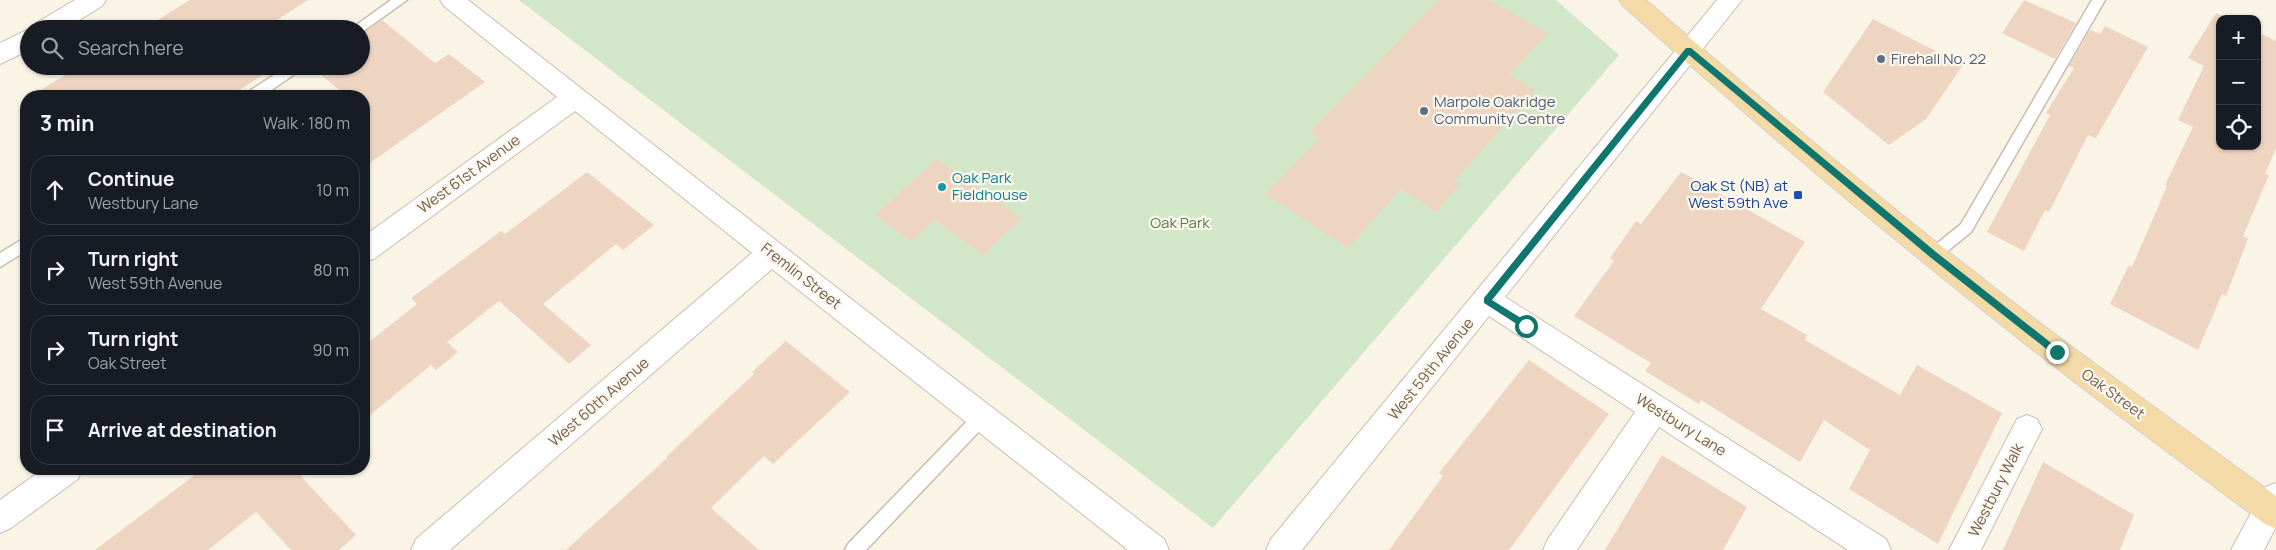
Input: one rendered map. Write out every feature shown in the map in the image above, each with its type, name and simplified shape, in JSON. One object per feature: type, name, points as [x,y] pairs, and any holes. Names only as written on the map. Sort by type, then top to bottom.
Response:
[{"type":"main road","name":"Oak Street","points":[[1631,0],[1933,255],[2057,352],[2274,507]]},
{"type":"street","points":[[60,20],[94,0]]},
{"type":"street","name":"Fremlin Street","points":[[452,0],[771,253],[1153,550]]},
{"type":"street","name":"West 59th Avenue","points":[[1282,550],[1730,0]]},
{"type":"street","points":[[0,55],[20,43]]},
{"type":"street","name":"West 61st Avenue","points":[[370,248],[574,98]]},
{"type":"street","name":"West 60th Avenue","points":[[427,550],[771,253]]},
{"type":"street","name":"Westbury Lane","points":[[1487,300],[1875,550]]},
{"type":"street","points":[[1559,550],[1654,409]]},
{"type":"street","name":"Westbury Walk","points":[[1965,550],[2027,429]]},
{"type":"street","points":[[0,518],[60,475]]},
{"type":"street","points":[[2247,550],[2274,507]]},
{"type":"lane","points":[[370,20],[401,0]]},
{"type":"lane","points":[[1933,255],[1966,228],[2099,0]]},
{"type":"lane","points":[[262,90],[285,75]]},
{"type":"lane","points":[[0,260],[20,248]]},
{"type":"lane","points":[[854,550],[982,417]]},
{"type":"green space","name":"Oak Park","points":[[519,0],[1556,0],[1619,55],[1213,528]]},
{"type":"building","points":[[190,0],[308,0],[277,20],[158,20]]},
{"type":"building","name":"Marpole Oakridge Community Centre","points":[[1438,0],[1489,0],[1548,33],[1509,75],[1535,90],[1455,181],[1460,184],[1436,212],[1401,189],[1348,248],[1265,194],[1320,138],[1310,132]]},
{"type":"building","points":[[2024,0],[2076,23],[2055,59],[2002,33]]},
{"type":"building","points":[[2216,13],[2220,15],[2216,15],[2216,150],[2261,150],[2261,34],[2276,41],[2276,148],[2265,174],[2269,175],[2243,236],[2248,239],[2226,296],[2222,294],[2198,350],[2110,304],[2129,265],[2132,267],[2167,186],[2165,185],[2193,127],[2178,120],[2204,66],[2188,58]]},
{"type":"building","points":[[1873,19],[1963,65],[1926,119],[1889,145],[1823,92]]},
{"type":"building","points":[[382,20],[435,63],[449,54],[485,82],[370,163],[370,90],[339,90],[322,75],[370,75],[370,28]]},
{"type":"building","points":[[2105,26],[2148,47],[2096,138],[2088,135],[2049,212],[2045,210],[2024,251],[1987,232],[2050,115],[2046,113],[2074,68],[2069,66],[2090,30],[2100,34]]},
{"type":"building","points":[[65,75],[263,75],[239,90],[41,90]]},
{"type":"building","name":"Oak Park Fieldhouse","points":[[937,159],[1022,218],[983,255],[935,220],[911,242],[875,215]]},
{"type":"building","points":[[587,172],[654,225],[623,250],[616,244],[543,304],[591,345],[569,364],[499,301],[447,342],[458,352],[436,370],[431,365],[370,415],[370,341],[417,304],[411,298],[501,231],[505,234]]},
{"type":"building","points":[[1681,172],[1805,242],[1761,309],[1807,335],[1805,340],[1900,395],[1917,365],[2002,413],[1938,544],[1849,489],[1870,450],[1824,420],[1800,462],[1701,400],[1699,404],[1645,371],[1651,363],[1574,316],[1614,261],[1610,258],[1636,221],[1641,224]]},
{"type":"building","points":[[786,341],[850,392],[773,464],[764,456],[711,508],[759,550],[566,550],[667,458],[754,374],[752,372]]},
{"type":"building","points":[[1529,360],[1609,414],[1509,550],[1389,550],[1443,476],[1439,473]]},
{"type":"building","points":[[1662,455],[1747,507],[1723,550],[1605,550]]},
{"type":"building","points":[[2043,462],[2134,515],[2120,550],[2003,550]]},
{"type":"building","points":[[195,475],[300,475],[356,535],[339,550],[291,550],[256,512],[208,550],[95,550]]},
{"type":"place","name":"Firehall No. 22","points":[[1881,59]]},
{"type":"place","name":"Marpole Oakridge Community Centre","points":[[1424,111]]},
{"type":"place","name":"Oak Park Fieldhouse","points":[[942,187]]},
{"type":"place","name":"Oak St (NB) at West 59th Ave","points":[[1798,195]]},
{"type":"route","points":[[1526,326],[1487,300],[1689,50],[1731,88],[1933,255],[2057,352]]}]
